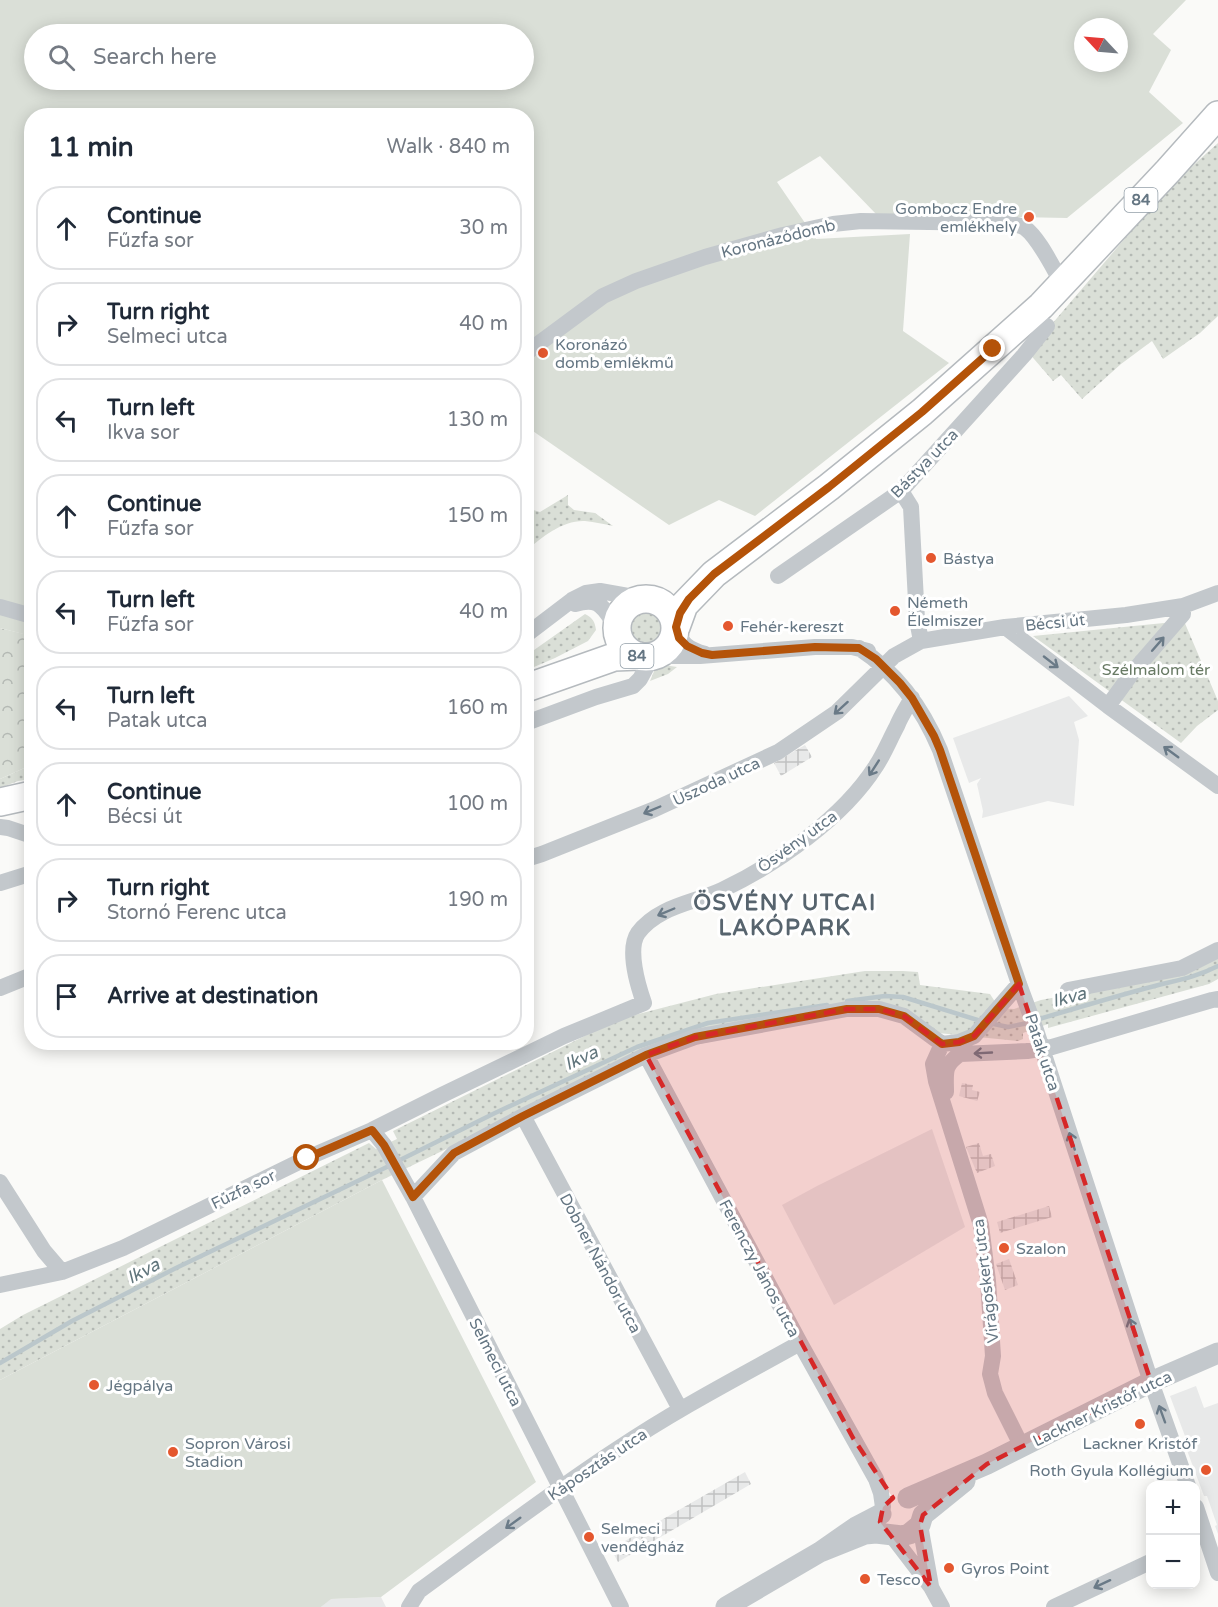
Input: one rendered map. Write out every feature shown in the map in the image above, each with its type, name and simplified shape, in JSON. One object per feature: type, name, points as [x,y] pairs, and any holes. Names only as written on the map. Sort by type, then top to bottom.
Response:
[{"type":"main road","name":"84","points":[[534,685],[614,657],[648,656],[663,652],[674,637],[684,605],[714,574],[829,487],[922,412],[1041,306],[1218,115]]},
{"type":"main road","name":"84","points":[[648,656],[628,651],[618,636],[619,616],[626,607],[635,601],[650,599],[714,574]]},
{"type":"main road","points":[[650,599],[668,608],[674,617],[676,627]]},
{"type":"main road","name":"84","points":[[571,671],[603,645],[617,629]]},
{"type":"main road","points":[[0,802],[24,797]]},
{"type":"street","name":"Koronázódomb","points":[[534,347],[603,296],[636,281],[739,247],[815,227],[848,222],[997,223],[1024,227],[1038,243],[1062,283]]},
{"type":"street","name":"Bástya utca","points":[[778,576],[901,491],[1024,355],[1047,326]]},
{"type":"street","points":[[901,491],[911,507],[917,620],[921,640]]},
{"type":"street","points":[[558,613],[572,600],[586,593],[600,591],[650,599]]},
{"type":"street","name":"Bécsi út","points":[[889,662],[921,640],[1005,627],[1126,615],[1183,606],[1218,593]]},
{"type":"street","points":[[534,630],[558,613],[584,601],[595,602],[602,607],[617,629]]},
{"type":"street","points":[[1108,706],[1183,614],[1183,606]]},
{"type":"street","points":[[0,607],[24,614]]},
{"type":"street","points":[[676,627],[679,638],[687,646],[712,655]]},
{"type":"street","points":[[1005,627],[1218,786]]},
{"type":"street","points":[[534,720],[633,686],[640,679],[648,656],[692,657],[815,647],[859,648],[876,659],[889,662]]},
{"type":"street","name":"Patak utca","points":[[889,662],[900,683],[912,698],[940,750],[1036,1030],[1150,1383],[1187,1481]]},
{"type":"street","name":"Uszoda utca","points":[[534,856],[655,809],[778,752],[837,712],[889,662]]},
{"type":"street","name":"Ösvény utca","points":[[644,1003],[636,977],[634,940],[640,930],[656,916],[721,890],[764,867],[840,811],[877,766],[912,698]]},
{"type":"street","points":[[0,827],[24,833]]},
{"type":"street","points":[[0,883],[24,876]]},
{"type":"street","points":[[1068,990],[1182,968],[1218,950]]},
{"type":"street","points":[[0,988],[24,978]]},
{"type":"street","points":[[413,1197],[454,1153],[646,1055],[695,1037],[847,1009],[879,1009],[904,1016],[942,1044],[959,1042],[974,1036],[1019,984]]},
{"type":"street","name":"Virágoskert utca","points":[[946,1113],[946,1069],[960,1054],[1042,1049],[1217,999]]},
{"type":"street","name":"Fűzfa sor","points":[[0,1285],[62,1272],[123,1248],[564,1036],[644,1003]]},
{"type":"street","name":"Virágoskert utca","points":[[942,1044],[933,1064],[936,1081],[981,1225],[988,1281],[993,1356],[990,1374],[995,1393],[1022,1447]]},
{"type":"street","name":"Ferenczy János utca","points":[[646,1055],[800,1343],[876,1479],[892,1515],[942,1607]]},
{"type":"street","name":"Dobner Nándor utca","points":[[523,1116],[680,1409]]},
{"type":"street","name":"Selmeci utca","points":[[372,1130],[384,1145],[413,1197],[620,1603]]},
{"type":"street","points":[[0,1182],[44,1251],[62,1272]]},
{"type":"street","name":"Káposztás utca","points":[[409,1607],[419,1591],[619,1447],[680,1409],[800,1343]]},
{"type":"street","name":"Lackner Kristóf utca","points":[[726,1607],[820,1552],[858,1536],[876,1533],[892,1515],[987,1464],[1150,1383],[1218,1353]]},
{"type":"street","name":"Lackner Kristóf utca","points":[[892,1515],[902,1536],[909,1534],[957,1487],[987,1464]]},
{"type":"street","points":[[892,1515],[916,1502],[921,1520]]},
{"type":"street","name":"Ferenczy János utca","points":[[921,1520],[931,1587]]},
{"type":"street","points":[[1201,1538],[1218,1573]]},
{"type":"street","points":[[1054,1607],[1146,1564]]},
{"type":"highlighted area","points":[[1019,984],[1151,1382],[987,1464],[923,1515],[920,1525],[931,1587],[880,1522],[883,1507],[893,1498],[853,1438],[646,1055],[695,1037],[847,1009],[879,1009],[904,1016],[942,1044],[959,1042],[974,1036]]},
{"type":"shaded area","points":[[1069,696],[1088,716],[1074,722],[1079,740],[1074,806],[1048,801],[982,818],[983,811],[977,784],[981,778],[969,783],[953,738]]},
{"type":"shaded area","points":[[805,745],[812,757],[781,776],[774,763]]},
{"type":"shaded area","points":[[962,1083],[973,1085],[972,1090],[980,1092],[977,1101],[959,1096]]},
{"type":"shaded area","points":[[932,1129],[965,1227],[834,1305],[782,1205]]},
{"type":"shaded area","points":[[979,1143],[983,1156],[991,1154],[995,1166],[977,1173],[966,1147]]},
{"type":"shaded area","points":[[1049,1206],[1052,1217],[1000,1233],[997,1222]]},
{"type":"shaded area","points":[[1009,1259],[1018,1285],[1005,1290],[996,1264]]},
{"type":"shaded area","name":"Roth Gyula Kollégium","points":[[1196,1386],[1204,1408],[1218,1403],[1218,1534],[1207,1496],[1204,1496],[1185,1445],[1188,1444],[1170,1396]]},
{"type":"shaded area","points":[[745,1472],[751,1484],[618,1562],[611,1549]]},
{"type":"shaded area","points":[[381,1597],[386,1607],[321,1607],[330,1599]]},
{"type":"green space","points":[[0,0],[1186,0],[1153,34],[1171,50],[1149,92],[1183,123],[1067,218],[876,214],[820,156],[777,182],[816,239],[910,234],[903,331],[949,363],[755,516],[719,500],[669,525],[534,432],[534,108],[24,108],[24,634],[0,628]]},
{"type":"green space","points":[[1218,143],[1218,316],[1200,333],[1163,359],[1152,341],[1121,364],[1082,399],[1061,375],[1053,381],[1028,352],[1168,188]]},
{"type":"green space","points":[[568,495],[568,505],[574,510],[595,513],[613,526],[577,521],[561,526],[534,544],[534,510],[540,512]]},
{"type":"green space","points":[[645,609],[658,614],[663,627],[658,640],[645,645],[632,640],[627,627],[632,614]]},
{"type":"green space","points":[[585,614],[593,620],[596,630],[588,641],[534,667],[534,650]]},
{"type":"green space","name":"Szélmalom tér","points":[[1184,621],[1218,701],[1218,710],[1197,726],[1181,743],[1033,636]]},
{"type":"green space","points":[[0,628],[24,634],[24,768],[0,779]]},
{"type":"green space","points":[[664,665],[677,667],[668,674],[650,681],[655,669]]},
{"type":"green space","points":[[24,768],[24,780],[0,788],[0,779]]},
{"type":"green space","points":[[1218,956],[1218,979],[1209,984],[1048,1028],[1048,1024],[1023,1033],[1023,1039],[1018,1041],[938,1033],[901,1012],[833,1014],[633,1059],[382,1180],[0,1380],[0,1329],[23,1315],[369,1143],[376,1149],[397,1139],[393,1131],[619,1019],[716,994],[865,971],[918,972],[920,985],[990,994],[999,1008],[1014,1009],[1041,1000],[1185,973]]},
{"type":"green space","points":[[382,1180],[536,1482],[381,1597],[331,1599],[321,1607],[0,1607],[0,1380]]},
{"type":"waterway","name":"Ikva","points":[[1036,1020],[1192,976],[1218,966]]},
{"type":"waterway","name":"Ikva","points":[[847,1001],[885,996],[903,997],[981,1021]]},
{"type":"waterway","name":"Ikva","points":[[398,1161],[637,1047],[708,1023],[827,1005]]},
{"type":"waterway","name":"Ikva","points":[[989,1023],[1008,1027],[1028,1023]]},
{"type":"waterway","name":"Ikva","points":[[0,1363],[72,1321],[176,1268],[391,1165]]},
{"type":"place","name":"Gombocz Endre emlékhely","points":[[1029,217]]},
{"type":"place","name":"Koronázó domb emlékmű","points":[[543,353]]},
{"type":"place","name":"Bástya","points":[[931,558]]},
{"type":"place","name":"Németh Élelmiszer","points":[[895,611]]},
{"type":"place","name":"Fehér-kereszt","points":[[728,626]]},
{"type":"place","name":"Szalon","points":[[1004,1248]]},
{"type":"place","name":"Jégpálya","points":[[94,1385]]},
{"type":"place","name":"Lackner Kristóf","points":[[1140,1424]]},
{"type":"place","name":"Sopron Városi Stadion","points":[[173,1452]]},
{"type":"place","name":"Roth Gyula Kollégium","points":[[1206,1470]]},
{"type":"place","name":"Selmeci vendégház","points":[[589,1537]]},
{"type":"place","name":"Gyros Point","points":[[949,1568]]},
{"type":"place","name":"Tesco","points":[[865,1579]]},
{"type":"district","name":"ÖSVÉNY UTCAI LAKÓPARK","points":[[785,914]]},
{"type":"route","points":[[307,1158],[372,1130],[384,1145],[413,1197],[454,1153],[646,1055],[695,1037],[847,1009],[879,1009],[904,1016],[942,1044],[959,1042],[974,1036],[1004,1003],[1019,984],[940,750],[912,698],[900,683],[876,659],[859,648],[815,647],[712,655],[687,646],[679,638],[676,627],[684,605],[714,574],[829,487],[922,412],[993,349]]}]
